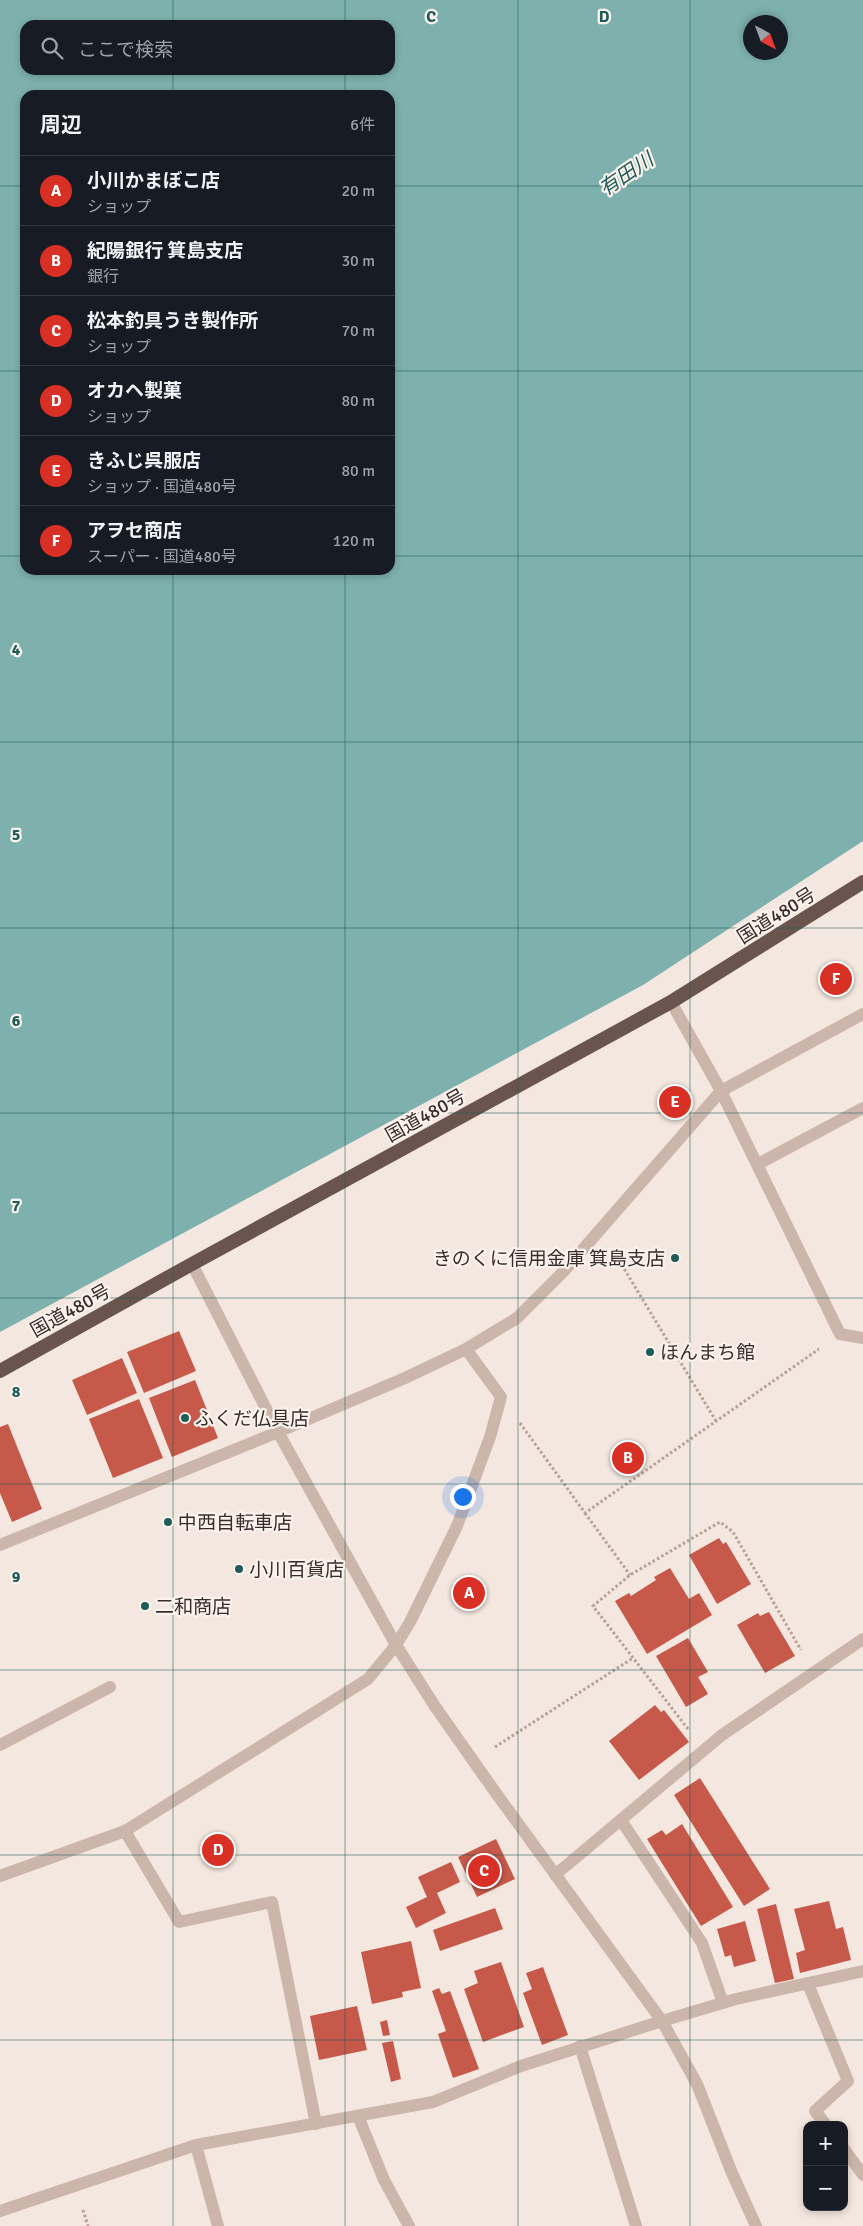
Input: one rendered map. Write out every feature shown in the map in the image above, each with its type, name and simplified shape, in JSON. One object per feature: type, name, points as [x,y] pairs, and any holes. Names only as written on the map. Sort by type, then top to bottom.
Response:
[{"type":"highway","name":"国道480号","points":[[0,1371],[671,1002],[863,882]]},
{"type":"street","points":[[671,1002],[721,1091],[840,1334],[863,1338]]},
{"type":"street","points":[[0,1545],[278,1432],[405,1378],[466,1349],[517,1318],[564,1271],[721,1091],[863,1014]]},
{"type":"street","points":[[758,1164],[863,1108]]},
{"type":"street","points":[[192,1264],[278,1432],[396,1645],[473,1762],[662,2021],[697,2084],[732,2173],[756,2226]]},
{"type":"street","points":[[0,1876],[125,1831],[368,1679],[396,1645],[410,1622],[457,1526],[490,1437],[501,1397],[466,1349]]},
{"type":"street","points":[[555,1874],[722,1734],[863,1639]]},
{"type":"street","points":[[0,1745],[110,1687]]},
{"type":"street","points":[[621,1820],[702,1943],[723,2003]]},
{"type":"street","points":[[125,1831],[179,1922],[272,1902],[316,2124]]},
{"type":"street","points":[[0,2211],[196,2146],[433,2102],[521,2066],[662,2021],[723,2003],[863,1971]]},
{"type":"street","points":[[808,1984],[848,2081],[816,2111],[823,2121]]},
{"type":"street","points":[[580,2046],[636,2226]]},
{"type":"street","points":[[358,2116],[384,2180],[409,2226]]},
{"type":"street","points":[[196,2146],[218,2226]]},
{"type":"street","points":[[848,2154],[863,2174]]},
{"type":"path","points":[[600,1229],[716,1421]]},
{"type":"path","points":[[585,1513],[840,1334]]},
{"type":"path","points":[[501,1397],[630,1575]]},
{"type":"path","points":[[704,1750],[594,1606],[630,1575],[720,1522],[733,1532],[814,1672]]},
{"type":"path","points":[[473,1762],[633,1658]]},
{"type":"water","name":"有田川","points":[[0,0],[863,0],[863,841],[643,985],[0,1332]]},
{"type":"building","points":[[179,1331],[196,1371],[144,1393],[127,1352]]},
{"type":"building","points":[[122,1358],[137,1393],[87,1415],[72,1380]]},
{"type":"building","points":[[195,1380],[218,1438],[172,1457],[149,1398]]},
{"type":"building","points":[[139,1399],[163,1458],[113,1478],[89,1419]]},
{"type":"building","points":[[8,1424],[42,1509],[12,1522],[0,1493],[0,1427]]},
{"type":"building","points":[[719,1538],[723,1544],[726,1542],[751,1584],[717,1604],[689,1555]]},
{"type":"building","points":[[670,1568],[689,1599],[699,1593],[712,1615],[647,1654],[615,1601],[629,1593],[631,1596],[656,1580],[654,1577]]},
{"type":"building","points":[[769,1612],[795,1656],[765,1673],[737,1625],[758,1613],[760,1616]]},
{"type":"building","points":[[688,1638],[708,1672],[698,1677],[708,1694],[686,1707],[656,1656]]},
{"type":"building","points":[[655,1705],[661,1712],[664,1710],[689,1742],[639,1780],[609,1741]]},
{"type":"building","points":[[700,1778],[770,1889],[744,1906],[674,1795]]},
{"type":"building","points":[[682,1824],[733,1907],[701,1926],[647,1839],[662,1830],[666,1835]]},
{"type":"building","points":[[496,1839],[515,1879],[477,1897],[458,1857]]},
{"type":"building","points":[[451,1862],[460,1882],[437,1893],[446,1913],[416,1928],[406,1907],[427,1897],[418,1877]]},
{"type":"building","points":[[829,1901],[836,1929],[843,1927],[851,1960],[800,1973],[796,1953],[805,1950],[794,1909]]},
{"type":"building","points":[[776,1904],[794,1979],[775,1983],[757,1909]]},
{"type":"building","points":[[495,1908],[503,1929],[440,1951],[433,1930]]},
{"type":"building","points":[[745,1921],[756,1961],[734,1967],[731,1955],[725,1957],[717,1929]]},
{"type":"building","points":[[411,1941],[421,1988],[402,1992],[403,1997],[372,2004],[361,1952]]},
{"type":"building","points":[[501,1962],[524,2027],[483,2042],[464,1989],[478,1983],[474,1971]]},
{"type":"building","points":[[543,1967],[568,2035],[542,2045],[523,1993],[532,1989],[526,1973]]},
{"type":"building","points":[[439,1988],[442,1994],[450,1991],[479,2069],[453,2078],[438,2034],[446,2031],[432,1991]]},
{"type":"building","points":[[357,2006],[367,2050],[319,2060],[310,2016]]},
{"type":"building","points":[[387,2020],[390,2035],[383,2036],[380,2022]]},
{"type":"building","points":[[393,2041],[401,2079],[391,2082],[382,2043]]},
{"type":"place","name":"アヲセ商店","points":[[836,979]]},
{"type":"place","name":"きふじ呉服店","points":[[675,1102]]},
{"type":"place","name":"きのくに信用金庫 箕島支店","points":[[675,1258]]},
{"type":"place","name":"ほんまち館","points":[[650,1352]]},
{"type":"place","name":"ふくだ仏具店","points":[[185,1418]]},
{"type":"place","name":"紀陽銀行 箕島支店","points":[[628,1458]]},
{"type":"place","name":"中西自転車店","points":[[168,1522]]},
{"type":"place","name":"小川百貨店","points":[[239,1569]]},
{"type":"place","name":"小川かまぼこ店","points":[[469,1593]]},
{"type":"place","name":"二和商店","points":[[145,1606]]},
{"type":"place","name":"オカヘ製菓","points":[[218,1850]]},
{"type":"place","name":"松本釣具うき製作所","points":[[484,1871]]}]
